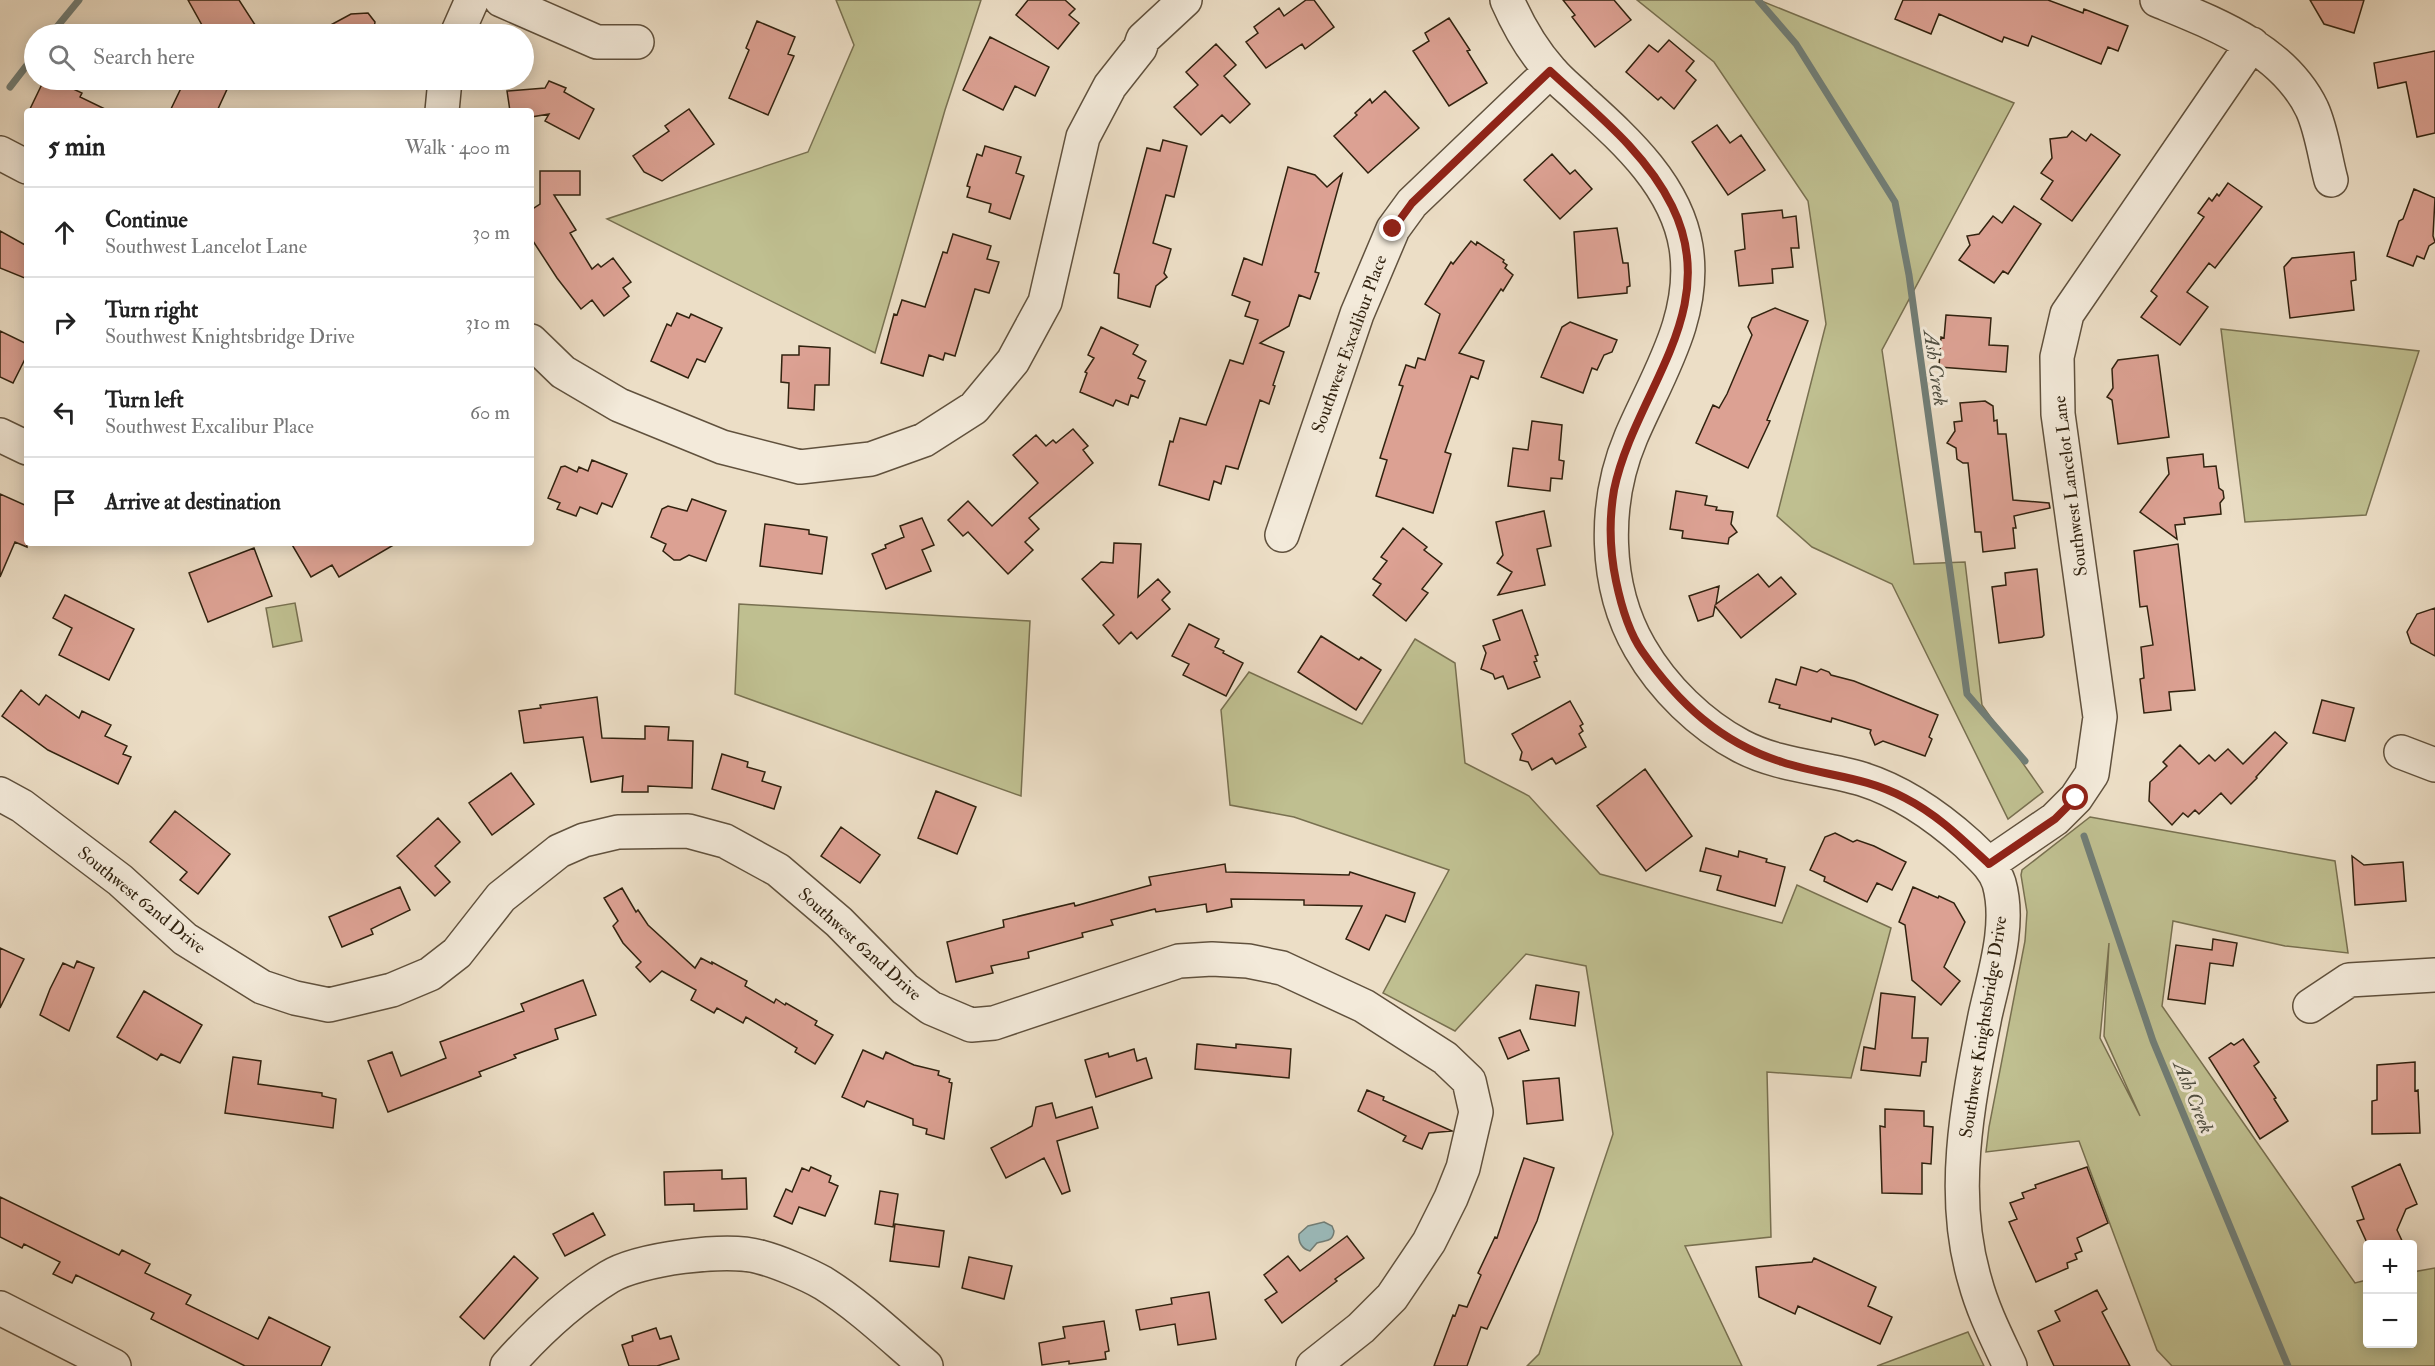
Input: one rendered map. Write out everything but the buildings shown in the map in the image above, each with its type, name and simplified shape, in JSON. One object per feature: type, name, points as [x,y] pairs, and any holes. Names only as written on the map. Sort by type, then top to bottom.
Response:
[{"type":"street","points":[[461,24],[472,0]]},
{"type":"street","points":[[501,0],[597,42],[637,42]]},
{"type":"street","points":[[534,344],[563,372],[619,405],[722,447],[800,467],[871,459],[924,440],[974,408],[1013,361],[1045,302],[1083,137],[1110,86],[1140,48],[1143,39],[1185,0]]},
{"type":"street","name":"Southwest Knightsbridge Drive","points":[[1507,0],[1519,25],[1550,71],[1651,168],[1673,207],[1686,246],[1687,295],[1676,339],[1629,442],[1614,491],[1611,530],[1614,568],[1621,606],[1639,648],[1669,689],[1703,720],[1741,746],[1783,762],[1863,780],[1904,797],[1940,818],[1989,864],[1999,882],[2003,917],[1967,1105],[1962,1175],[1965,1234],[1974,1279],[1989,1323],[2010,1366]]},
{"type":"street","points":[[2157,0],[2206,20],[2252,44],[2281,68],[2304,95],[2312,110],[2331,180]]},
{"type":"street","name":"Southwest Lancelot Lane","points":[[1989,864],[2055,819],[2076,798],[2092,774],[2100,717],[2058,414],[2057,357],[2067,314],[2252,44]]},
{"type":"street","name":"Southwest Excalibur Place","points":[[1282,535],[1358,314],[1393,229],[1412,203],[1550,71]]},
{"type":"street","points":[[442,108],[445,90]]},
{"type":"street","points":[[0,153],[24,165]]},
{"type":"street","points":[[0,435],[24,447]]},
{"type":"street","points":[[2401,752],[2435,765]]},
{"type":"street","name":"Southwest 62nd Drive","points":[[0,794],[22,806],[120,880],[185,939],[262,987],[295,998],[329,1005],[392,990],[430,974],[457,953],[501,897],[560,851],[584,840],[618,832],[688,831],[725,841],[778,870],[839,921],[905,989],[931,1008],[971,1025],[994,1023],[1179,961],[1212,958],[1248,961],[1281,968],[1364,1006],[1445,1058],[1469,1081],[1476,1112],[1463,1168],[1429,1242],[1392,1297],[1361,1328],[1313,1366]]},
{"type":"street","points":[[2310,1006],[2349,980],[2435,975]]},
{"type":"street","points":[[507,1366],[537,1332],[561,1311],[610,1276],[632,1266],[672,1257],[739,1254],[759,1256],[822,1282],[926,1366]]},
{"type":"street","points":[[0,1308],[114,1366]]},
{"type":"green space","points":[[836,0],[981,0],[945,110],[875,353],[607,219],[808,152],[854,45]]},
{"type":"green space","points":[[1637,0],[1759,0],[2014,103],[1882,350],[1914,564],[1965,562],[1982,705],[2043,792],[2008,819],[1892,584],[1812,547],[1777,516],[1826,324],[1808,201],[1714,62]]},
{"type":"green space","points":[[2221,329],[2419,351],[2366,515],[2245,522]]},
{"type":"green space","points":[[295,603],[302,641],[273,647],[266,608]]},
{"type":"green space","points":[[739,604],[1030,621],[1021,796],[735,694]]},
{"type":"green space","points":[[1415,639],[1455,663],[1465,763],[1529,796],[1600,874],[1782,923],[1797,885],[1891,928],[1851,1078],[1767,1072],[1771,1237],[1685,1246],[1742,1366],[1527,1366],[1539,1354],[1613,1134],[1586,966],[1526,954],[1455,1031],[1383,993],[1449,870],[1294,817],[1230,805],[1221,710],[1249,672],[1362,724]]},
{"type":"green space","points":[[2090,817],[2335,861],[2348,953],[2285,946],[2173,921],[2162,1006],[2355,1283],[2363,1281],[2363,1348],[2417,1348],[2417,1271],[2435,1268],[2435,1366],[2172,1366],[2157,1350],[2079,1141],[1986,1152],[2025,941],[2027,912],[2022,870]],"holes":[[[2109,943],[2104,1036],[2140,1116],[2100,1038]]]},
{"type":"green space","points":[[1968,1332],[1984,1366],[1877,1366]]},
{"type":"water","points":[[1324,1222],[1332,1226],[1334,1231],[1332,1237],[1317,1243],[1310,1251],[1305,1249],[1300,1242],[1299,1234],[1308,1226]]},
{"type":"waterway","points":[[59,24],[79,0]]},
{"type":"waterway","name":"Ash Creek","points":[[1758,0],[1796,44],[1895,202],[1909,275],[1967,694],[2025,761]]},
{"type":"waterway","points":[[10,87],[24,69]]},
{"type":"waterway","name":"Ash Creek","points":[[2084,836],[2153,1041],[2288,1366]]},
{"type":"route","points":[[1393,229],[1412,203],[1550,71],[1651,168],[1673,207],[1686,246],[1687,295],[1676,339],[1629,442],[1614,491],[1611,530],[1614,568],[1621,606],[1639,648],[1669,689],[1703,720],[1741,746],[1783,762],[1863,780],[1904,797],[1940,818],[1989,864],[2055,819],[2076,798]]}]
